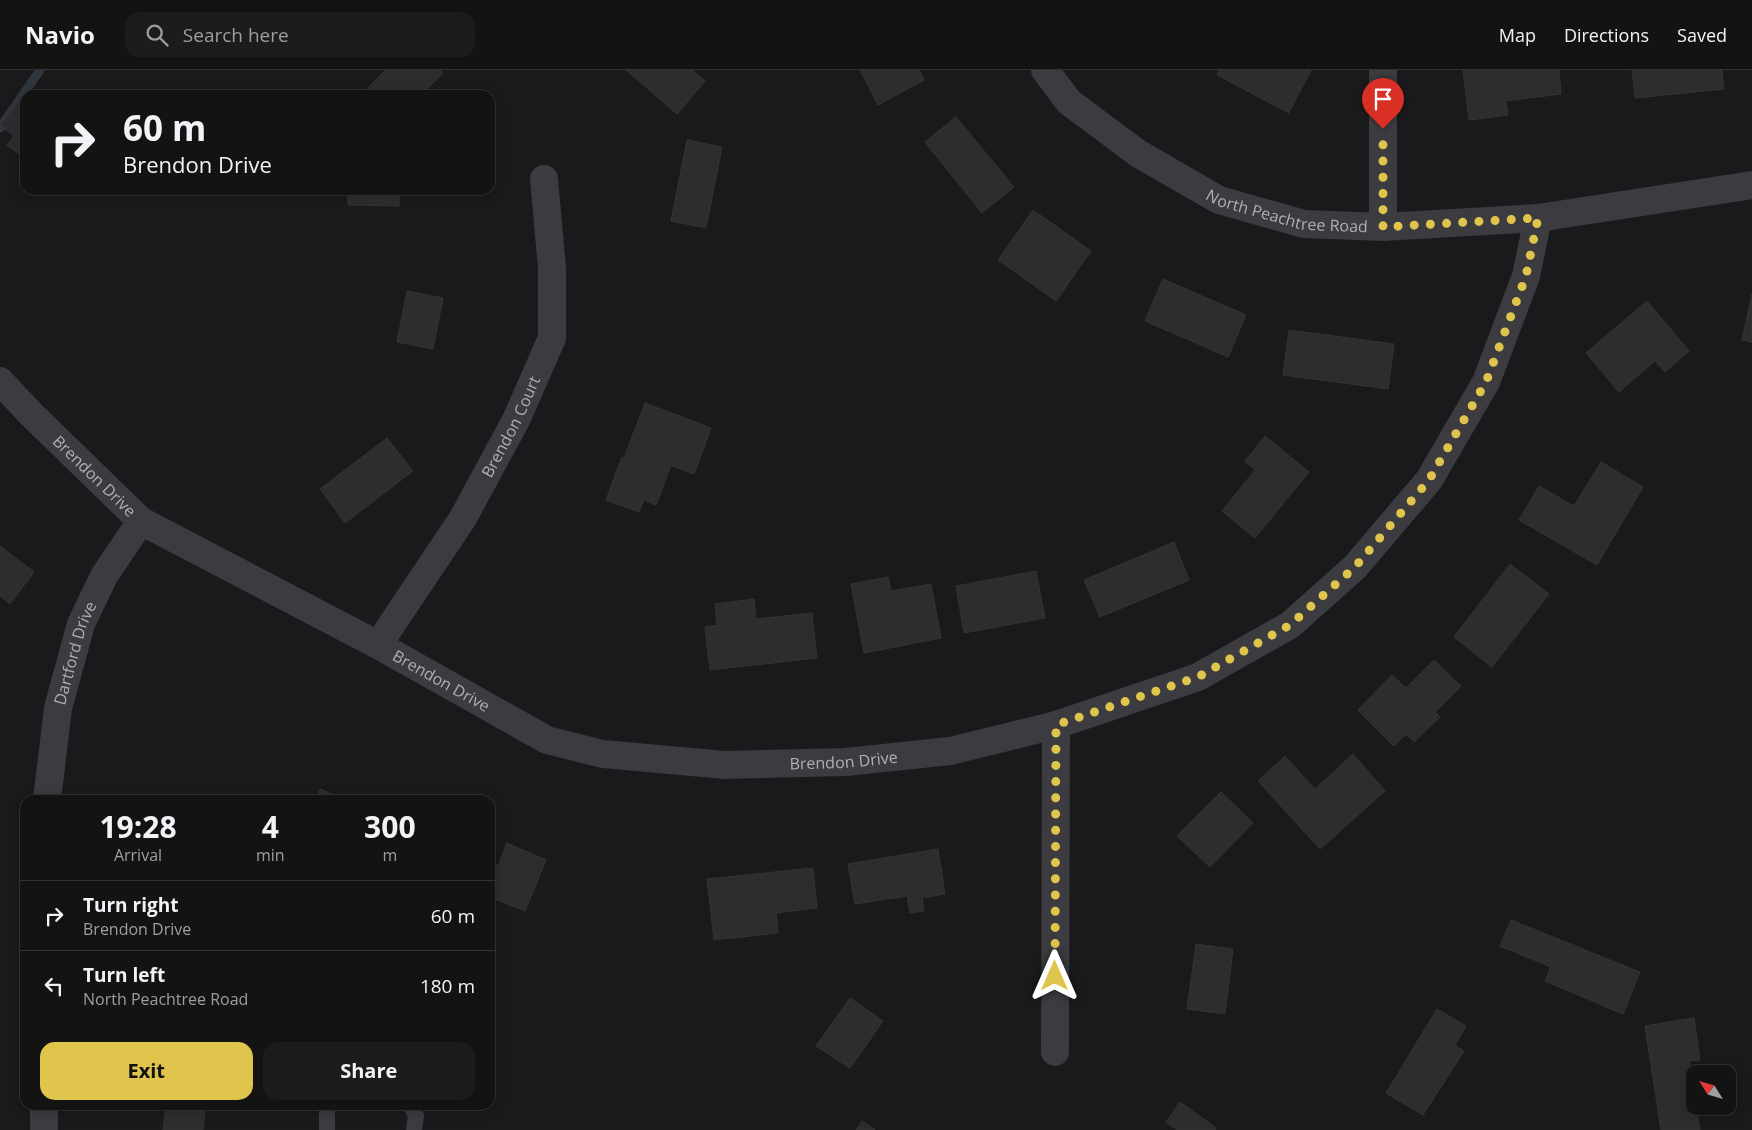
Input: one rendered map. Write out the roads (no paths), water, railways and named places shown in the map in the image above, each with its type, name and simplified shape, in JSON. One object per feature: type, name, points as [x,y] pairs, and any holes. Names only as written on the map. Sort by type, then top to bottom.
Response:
[{"type":"street","name":"North Peachtree Road","points":[[1045,70],[1070,102],[1139,154],[1219,200],[1304,224],[1383,227],[1538,218],[1752,185]]},
{"type":"street","points":[[1383,70],[1383,227]]},
{"type":"street","name":"Brendon Court","points":[[378,645],[464,518],[516,420],[552,338],[552,268],[544,179]]},
{"type":"street","name":"Brendon Drive","points":[[0,381],[140,521],[378,645],[547,740],[603,754],[725,765],[846,762],[950,751],[1056,725],[1198,677],[1290,625],[1355,567],[1429,480],[1486,382],[1526,276],[1538,218]]},
{"type":"street","name":"Dartford Drive","points":[[48,795],[58,708],[81,624],[104,576],[140,521]]},
{"type":"street","points":[[1055,1052],[1056,725]]},
{"type":"street","points":[[44,1110],[44,1130]]},
{"type":"lane","points":[[327,1110],[328,1130]]},
{"type":"lane","points":[[413,1110],[416,1116],[414,1130]]},
{"type":"waterway","points":[[26,90],[40,70]]},
{"type":"waterway","points":[[0,128],[20,99]]}]
